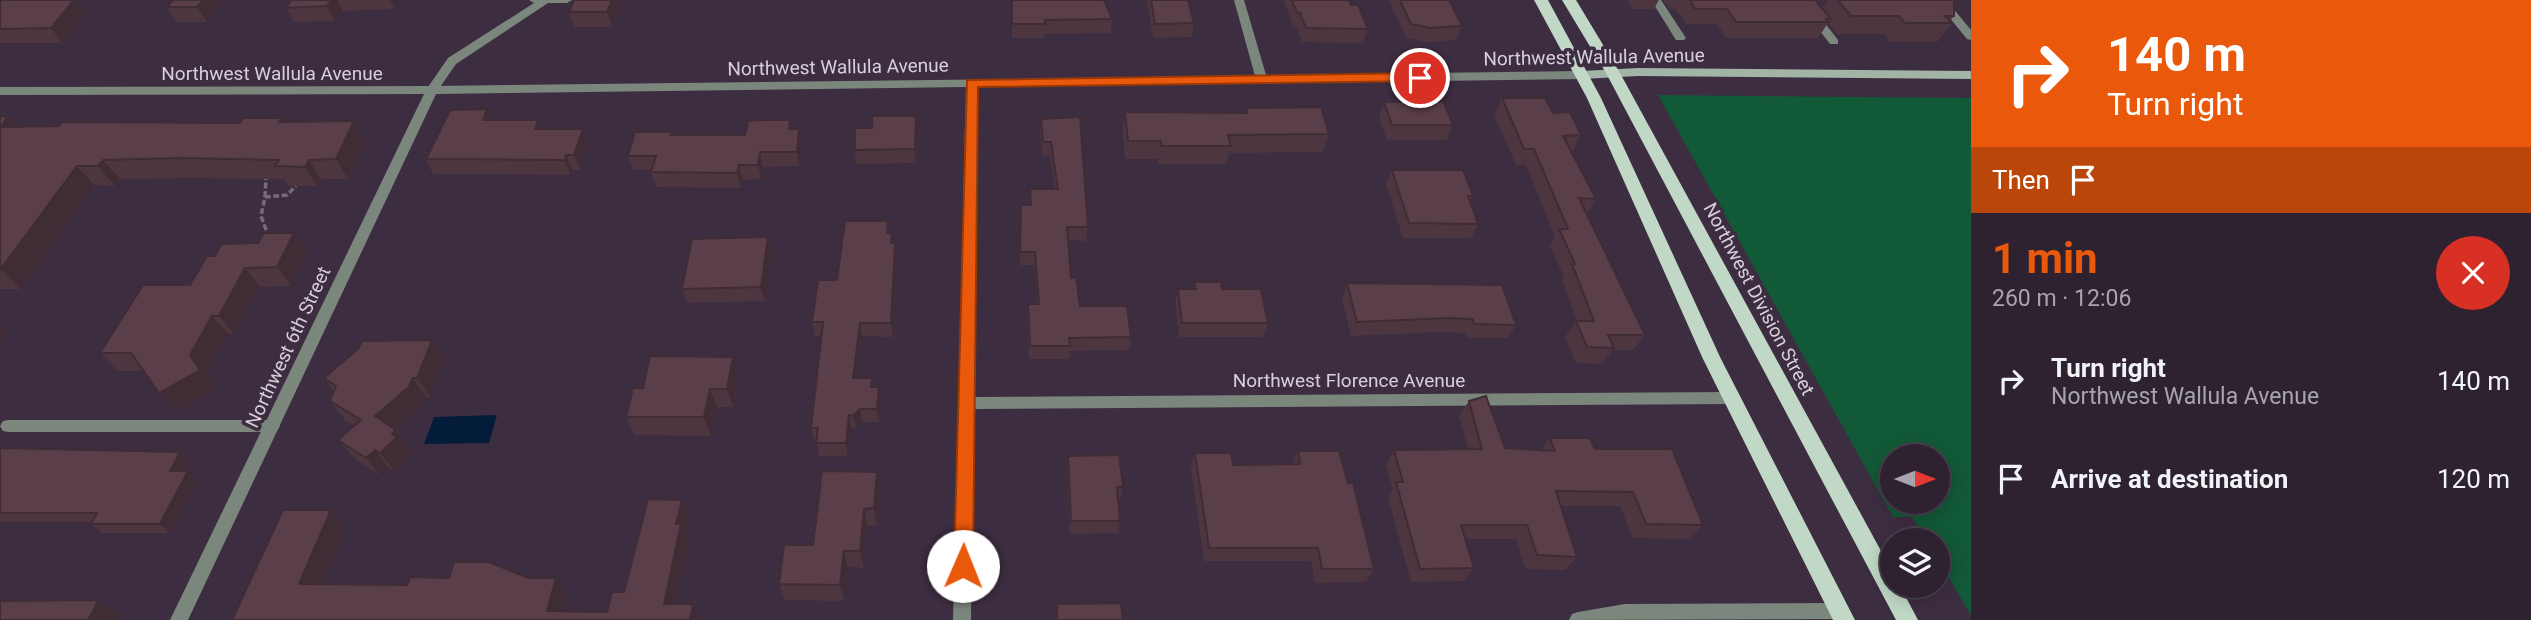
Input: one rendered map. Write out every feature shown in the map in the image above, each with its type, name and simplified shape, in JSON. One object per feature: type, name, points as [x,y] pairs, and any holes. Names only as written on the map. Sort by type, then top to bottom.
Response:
[{"type":"main road","points":[[1541,0],[1582,75],[1732,398],[1842,615]]},
{"type":"main road","name":"Northwest Division Street","points":[[1569,0],[1612,73],[1907,620]]},
{"type":"street","points":[[538,1],[567,0]]},
{"type":"street","points":[[1239,0],[1262,80]]},
{"type":"street","points":[[1656,0],[1680,38]]},
{"type":"street","points":[[1801,0],[1834,42]]},
{"type":"street","points":[[1940,0],[1971,37]]},
{"type":"street","name":"Northwest 6th Street","points":[[179,620],[432,90],[452,61],[538,1]]},
{"type":"street","name":"Northwest Wallula Avenue","points":[[0,91],[432,90],[1612,73],[1971,75]]},
{"type":"street","points":[[962,620],[972,83]]},
{"type":"street","name":"Northwest Florence Avenue","points":[[967,403],[1732,398]]},
{"type":"street","points":[[8,426],[272,426]]},
{"type":"street","points":[[1578,620],[1625,612],[1774,608],[1842,615]]},
{"type":"path","points":[[266,179],[261,216],[268,231],[267,249]]},
{"type":"path","points":[[265,197],[287,195],[296,186]]},
{"type":"green space","points":[[1658,95],[1971,98],[1971,615],[1950,580],[1950,528],[1919,528],[1912,517],[1893,517],[1891,514],[1950,514],[1950,444],[1880,444],[1880,494]]},
{"type":"water","points":[[497,415],[489,443],[424,444],[434,417]]},
{"type":"building","points":[[2,0],[74,0],[51,28],[0,29]]},
{"type":"building","points":[[173,0],[203,0],[197,7],[167,7]]},
{"type":"building","points":[[291,0],[332,0],[327,6],[286,8]]},
{"type":"building","points":[[574,0],[612,0],[607,12],[569,12]]},
{"type":"building","points":[[1012,0],[1104,0],[1112,19],[1045,20],[1045,24],[1012,24]]},
{"type":"building","points":[[1151,0],[1188,0],[1194,23],[1155,24]]},
{"type":"building","points":[[1292,0],[1349,0],[1351,5],[1358,5],[1368,29],[1306,28]]},
{"type":"building","points":[[1400,0],[1449,0],[1462,26],[1431,28],[1411,24]]},
{"type":"building","points":[[1690,0],[1815,0],[1831,19],[1826,19],[1829,22],[1736,22],[1727,9],[1695,9]]},
{"type":"building","points":[[1838,0],[1954,0],[1954,16],[1945,16],[1952,23],[1905,23],[1899,16],[1851,16]]},
{"type":"building","points":[[1502,98],[1545,98],[1553,113],[1570,112],[1581,135],[1563,136],[1596,199],[1579,198],[1645,335],[1608,335],[1614,348],[1587,347],[1576,321],[1594,321],[1572,264],[1575,264],[1559,229],[1568,229],[1534,149],[1524,149]]},
{"type":"building","points":[[1443,101],[1453,125],[1392,125],[1384,102]]},
{"type":"building","points":[[1321,107],[1329,134],[1228,135],[1231,146],[1161,146],[1161,141],[1128,141],[1125,112],[1247,113],[1246,108]]},
{"type":"building","points":[[487,109],[483,120],[538,120],[535,129],[583,129],[574,155],[566,155],[565,160],[426,159],[450,110]]},
{"type":"building","points":[[0,116],[8,117],[0,127]]},
{"type":"building","points":[[872,116],[916,116],[915,149],[855,150],[855,128],[872,128]]},
{"type":"building","points":[[1080,117],[1088,227],[1067,227],[1071,278],[1076,277],[1080,306],[1127,306],[1131,337],[1069,338],[1070,346],[1030,346],[1028,304],[1039,304],[1035,252],[1020,252],[1021,205],[1031,205],[1030,189],[1058,189],[1051,142],[1043,142],[1041,119]]},
{"type":"building","points":[[243,118],[281,118],[279,122],[354,121],[336,159],[309,160],[305,167],[275,166],[279,160],[179,158],[103,160],[98,166],[77,166],[0,270],[0,127],[59,126],[62,122],[240,123]]},
{"type":"building","points":[[790,120],[789,129],[799,129],[797,152],[760,152],[758,165],[739,165],[737,173],[651,172],[656,156],[628,156],[635,132],[745,135],[748,121]]},
{"type":"building","points":[[1392,170],[1463,170],[1473,196],[1468,196],[1478,224],[1409,223]]},
{"type":"building","points":[[845,221],[888,221],[887,233],[892,233],[891,243],[895,243],[891,323],[860,323],[853,378],[872,378],[871,387],[879,387],[877,409],[860,409],[853,416],[849,415],[846,443],[816,443],[818,428],[811,428],[823,322],[812,322],[818,280],[837,280]]},
{"type":"building","points":[[264,233],[294,233],[277,267],[245,268],[219,316],[212,316],[190,355],[200,370],[159,393],[131,353],[100,353],[143,285],[190,285],[207,256],[215,256],[221,244],[258,243]]},
{"type":"building","points":[[768,237],[761,287],[682,289],[692,239]]},
{"type":"building","points":[[1194,282],[1221,282],[1222,289],[1261,289],[1268,323],[1182,323],[1178,289],[1196,289]]},
{"type":"building","points":[[1347,283],[1502,285],[1516,325],[1474,324],[1473,319],[1448,318],[1357,322]]},
{"type":"building","points":[[432,340],[417,378],[413,378],[409,387],[375,416],[396,430],[392,434],[397,437],[380,453],[375,450],[366,458],[338,440],[361,420],[330,401],[336,386],[324,378],[358,349],[362,341]]},
{"type":"building","points":[[650,356],[733,357],[727,389],[710,389],[704,417],[626,417],[633,388],[643,388]]},
{"type":"building","points":[[1486,396],[1505,448],[1555,451],[1550,438],[1590,438],[1595,449],[1672,449],[1703,525],[1646,524],[1633,492],[1556,491],[1577,557],[1537,555],[1527,525],[1461,525],[1474,568],[1420,569],[1396,482],[1403,482],[1394,450],[1482,449],[1469,401]]},
{"type":"building","points":[[0,448],[180,452],[170,471],[188,471],[160,524],[91,524],[97,513],[0,513]]},
{"type":"building","points":[[1298,451],[1339,451],[1348,483],[1353,483],[1374,569],[1322,569],[1318,548],[1209,548],[1195,453],[1231,453],[1233,465],[1300,464]]},
{"type":"building","points":[[1119,455],[1123,487],[1117,487],[1120,521],[1071,521],[1068,456]]},
{"type":"building","points":[[822,471],[877,472],[874,508],[864,509],[860,551],[844,551],[840,585],[779,584],[784,545],[813,545]]},
{"type":"building","points":[[648,499],[682,500],[676,524],[681,524],[664,604],[693,604],[690,620],[232,620],[283,510],[331,510],[299,584],[407,585],[410,577],[449,578],[454,562],[489,562],[528,578],[556,578],[547,611],[607,612],[612,592],[624,592]]},
{"type":"building","points":[[99,600],[88,620],[0,620],[0,601]]},
{"type":"building","points":[[1121,603],[1123,620],[1057,620],[1057,604]]},
{"type":"route","points":[[963,566],[972,83],[1420,78]]}]
